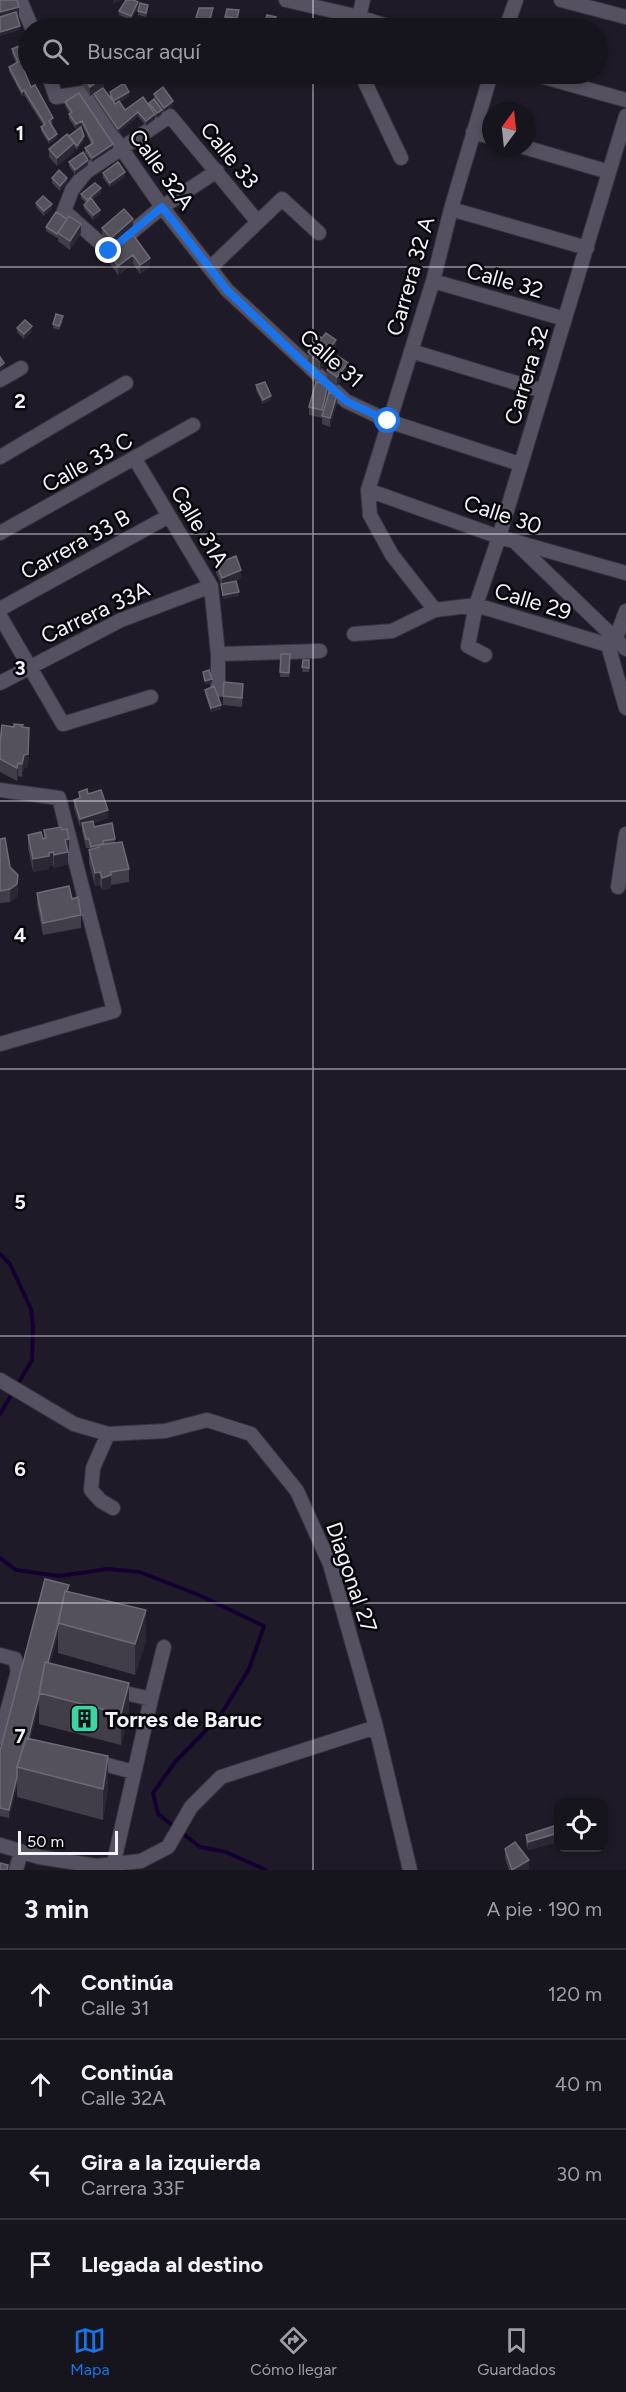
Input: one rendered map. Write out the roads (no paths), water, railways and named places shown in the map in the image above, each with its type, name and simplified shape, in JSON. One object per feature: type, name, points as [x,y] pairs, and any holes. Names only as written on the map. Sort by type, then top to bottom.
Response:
[{"type":"street","points":[[20,0],[28,18]]},
{"type":"street","points":[[286,0],[343,18]]},
{"type":"street","points":[[360,18],[363,0]]},
{"type":"street","points":[[510,18],[516,0]]},
{"type":"street","points":[[561,0],[626,17]]},
{"type":"street","name":"Calle 32A","points":[[51,84],[56,97],[83,93],[162,207],[210,268]]},
{"type":"street","points":[[366,84],[401,158]]},
{"type":"street","name":"Carrera 32 A","points":[[368,490],[433,281],[451,208],[488,84]]},
{"type":"street","points":[[568,84],[626,100]]},
{"type":"street","name":"Calle 33","points":[[121,149],[170,116],[257,221]]},
{"type":"street","name":"Carrera 32","points":[[485,655],[468,646],[476,605],[499,537],[626,117]]},
{"type":"street","points":[[473,132],[482,134]]},
{"type":"street","points":[[121,149],[86,172],[72,190],[64,211],[109,251],[162,207],[217,171]]},
{"type":"street","points":[[536,151],[609,172]]},
{"type":"street","points":[[210,268],[282,199],[319,233]]},
{"type":"street","points":[[451,208],[587,248]]},
{"type":"street","name":"Calle 31","points":[[210,268],[227,290],[346,401],[388,421],[520,464]]},
{"type":"street","name":"Calle 32","points":[[433,281],[565,319]]},
{"type":"street","points":[[411,351],[543,391]]},
{"type":"street","points":[[0,380],[21,368]]},
{"type":"street","points":[[0,457],[126,383]]},
{"type":"street","name":"Calle 33 C","points":[[0,533],[193,425]]},
{"type":"street","name":"Calle 31A","points":[[135,459],[211,586],[218,654],[218,690]]},
{"type":"street","points":[[368,490],[370,515],[392,555],[435,610]]},
{"type":"street","name":"Calle 30","points":[[368,490],[499,537],[626,573]]},
{"type":"street","name":"Carrera 33 B","points":[[0,609],[169,516]]},
{"type":"street","points":[[514,541],[612,642],[626,649]]},
{"type":"street","name":"Carrera 33A","points":[[0,683],[121,620],[211,586]]},
{"type":"street","name":"Calle 29","points":[[354,634],[392,631],[435,610],[476,605],[612,642]]},
{"type":"street","points":[[626,612],[612,642],[626,708]]},
{"type":"street","points":[[0,616],[63,724],[151,697]]},
{"type":"street","points":[[218,654],[320,651]]},
{"type":"street","points":[[0,790],[59,798],[114,1011],[0,1044]]},
{"type":"street","points":[[618,887],[626,834]]},
{"type":"street","name":"Diagonal 27","points":[[2,1382],[74,1424],[108,1434],[165,1431],[207,1420],[251,1434],[297,1491],[330,1564],[376,1727],[410,1870]]},
{"type":"street","points":[[108,1434],[93,1468],[91,1490],[101,1501],[113,1508]]},
{"type":"street","points":[[113,1866],[164,1647]]},
{"type":"street","points":[[0,1655],[15,1659],[18,1664],[1,1731]]},
{"type":"street","points":[[97,1687],[151,1699]]},
{"type":"street","points":[[0,1845],[21,1852],[37,1864],[113,1866],[141,1861],[168,1847],[191,1807],[222,1778],[376,1727]]},
{"type":"street","points":[[78,1757],[134,1772]]},
{"type":"street","points":[[16,1870],[21,1852]]},
{"type":"waterway","points":[[0,1254],[10,1264],[31,1309],[33,1327],[32,1360],[0,1414]]},
{"type":"waterway","points":[[0,1558],[16,1570],[59,1576],[108,1569],[140,1572],[199,1595],[264,1626],[249,1669],[220,1716],[175,1762],[153,1793],[158,1814],[200,1847],[226,1852],[266,1870]]},
{"type":"place","name":"Torres de Baruc","points":[[84,1719]]}]
